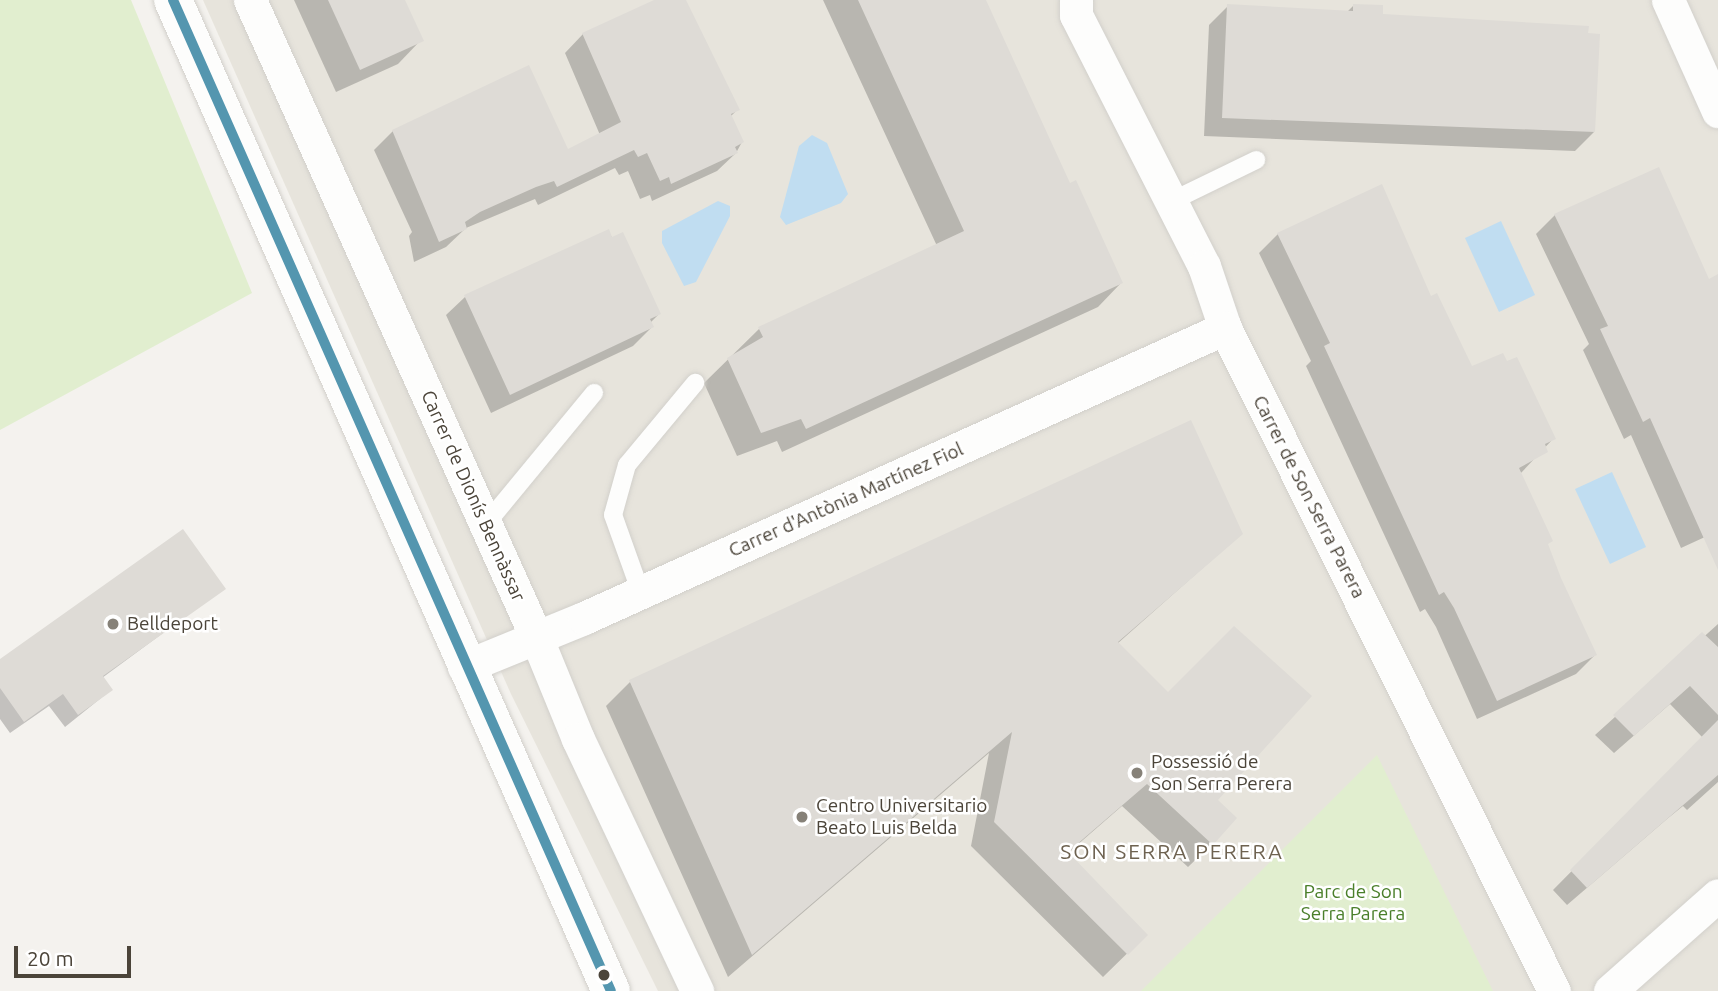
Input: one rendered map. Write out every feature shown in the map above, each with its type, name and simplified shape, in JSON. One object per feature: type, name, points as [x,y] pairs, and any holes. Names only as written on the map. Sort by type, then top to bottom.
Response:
[{"type":"street","points":[[173,0],[464,667],[611,991]]},
{"type":"street","name":"Carrer de Dionís Bennàssar","points":[[250,0],[486,524],[578,738],[698,991]]},
{"type":"street","name":"Carrer de Son Serra Parera","points":[[1076,0],[1076,15],[1204,266],[1225,328],[1554,991]]},
{"type":"street","points":[[1668,0],[1718,111]]},
{"type":"street","name":"Carrer d'Antònia Martínez Fiol","points":[[464,667],[537,639],[641,593],[1225,328]]},
{"type":"street","points":[[1610,991],[1718,895]]},
{"type":"lane","points":[[1170,202],[1256,160]]},
{"type":"lane","points":[[641,593],[613,515],[628,465],[695,383]]},
{"type":"lane","points":[[486,524],[594,393]]},
{"type":"shaded area","points":[[203,0],[1718,0],[1718,991],[658,991],[511,694]]},
{"type":"green space","points":[[0,0],[131,0],[252,293],[0,430]]},
{"type":"green space","name":"Parc de Son Serra Parera","points":[[1377,755],[1493,991],[1141,991]]},
{"type":"water","points":[[812,135],[827,143],[848,194],[841,203],[786,225],[780,217],[799,146]]},
{"type":"water","points":[[718,201],[730,206],[730,216],[696,282],[684,286],[662,243],[662,231]]},
{"type":"water","points":[[1501,221],[1535,295],[1499,312],[1465,238]]},
{"type":"water","points":[[1612,472],[1646,547],[1610,564],[1575,489]]},
{"type":"building","points":[[328,0],[405,0],[424,41],[360,70]]},
{"type":"building","points":[[654,0],[686,0],[740,110],[731,114],[744,142],[735,147],[738,153],[671,184],[669,177],[660,181],[647,153],[638,157],[634,150],[557,187],[554,181],[480,212],[465,222],[467,229],[439,242],[392,130],[529,65],[568,149],[621,122],[582,33]]},
{"type":"building","points":[[858,0],[986,0],[1070,183],[1076,180],[1123,283],[806,429],[801,419],[761,433],[727,358],[763,337],[758,327],[964,231]]},
{"type":"building","points":[[1227,4],[1353,11],[1353,4],[1383,5],[1383,14],[1589,26],[1588,33],[1600,34],[1595,132],[1222,118]]},
{"type":"building","points":[[1659,167],[1709,279],[1718,274],[1718,570],[1650,418],[1643,422],[1600,329],[1608,326],[1554,214]]},
{"type":"building","points":[[1382,184],[1431,296],[1437,293],[1472,366],[1503,353],[1507,361],[1517,357],[1556,439],[1545,444],[1548,452],[1519,468],[1553,541],[1548,544],[1561,578],[1597,655],[1497,701],[1454,608],[1444,592],[1439,595],[1324,346],[1330,343],[1277,233]]},
{"type":"building","points":[[609,229],[612,237],[623,232],[661,314],[650,319],[654,327],[510,395],[464,295]]},
{"type":"building","name":"Centro Universitario Beato Luis Belda","points":[[1191,420],[1243,534],[1118,642],[1168,692],[1234,626],[1312,696],[1218,800],[1237,818],[1213,845],[1147,784],[1068,852],[1148,935],[1128,955],[994,822],[1012,732],[752,955],[629,680]]},
{"type":"building","name":"Belldeport","points":[[183,529],[226,589],[103,676],[113,690],[78,715],[63,694],[24,722],[0,688],[0,659]]},
{"type":"building","points":[[1702,632],[1718,647],[1718,715],[1690,686],[1634,736],[1613,715]]},
{"type":"building","points":[[1718,720],[1718,775],[1587,888],[1570,870]]},
{"type":"transit line","points":[[173,0],[611,991]]},
{"type":"place","name":"Belldeport","points":[[113,624]]},
{"type":"place","name":"Possessió de Son Serra Perera","points":[[1137,773]]},
{"type":"place","name":"Centro Universitario Beato Luis Belda","points":[[802,817]]},
{"type":"district","name":"SON SERRA PERERA","points":[[1172,851]]}]
